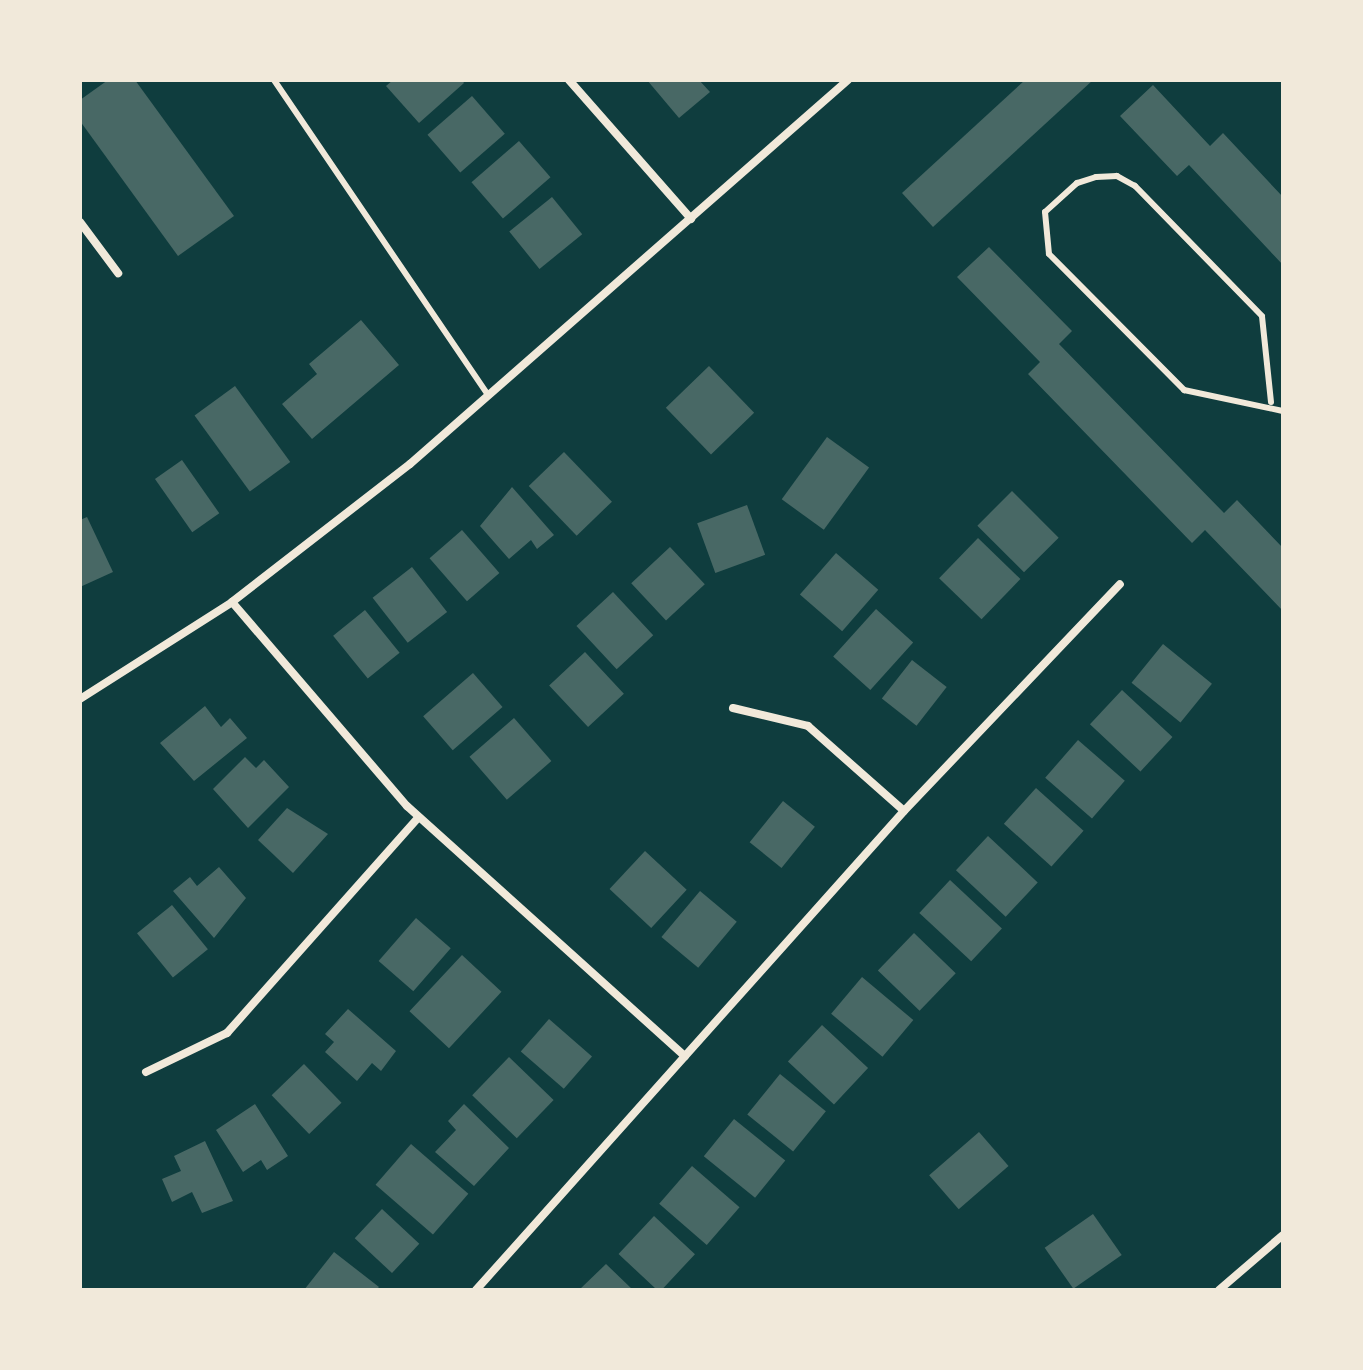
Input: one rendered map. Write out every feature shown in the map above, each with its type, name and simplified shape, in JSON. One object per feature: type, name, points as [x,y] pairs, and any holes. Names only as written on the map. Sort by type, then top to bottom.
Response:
[{"type":"street","points":[[569,80],[691,219]]},
{"type":"street","points":[[80,699],[232,602],[488,395],[848,80]]},
{"type":"street","points":[[80,222],[118,273]]},
{"type":"street","points":[[476,1290],[904,811],[1120,584]]},
{"type":"street","points":[[232,602],[334,729],[418,818],[685,1056]]},
{"type":"street","points":[[733,708],[808,726],[904,811]]},
{"type":"street","points":[[146,1072],[227,1033],[418,818]]},
{"type":"street","points":[[1219,1290],[1283,1235]]},
{"type":"lane","points":[[274,80],[488,395]]},
{"type":"lane","points":[[1271,402],[1262,316],[1135,186],[1117,176],[1096,177],[1077,183],[1045,212],[1049,254],[1184,390],[1271,402],[1283,411]]},
{"type":"building","points":[[108,80],[135,80],[234,216],[178,256],[80,121],[80,100]]},
{"type":"building","points":[[393,80],[462,80],[464,83],[419,123],[386,86]]},
{"type":"building","points":[[647,80],[699,80],[710,92],[679,118]]},
{"type":"building","points":[[1025,80],[1093,80],[933,227],[902,193]]},
{"type":"building","points":[[1153,85],[1210,146],[1223,133],[1283,197],[1283,265],[1189,165],[1177,176],[1120,116]]},
{"type":"building","points":[[472,96],[505,134],[460,172],[427,135]]},
{"type":"building","points":[[519,141],[550,177],[503,219],[471,182]]},
{"type":"building","points":[[552,197],[582,234],[539,269],[509,232]]},
{"type":"building","points":[[989,247],[1072,331],[1059,344],[1224,513],[1237,500],[1283,548],[1283,611],[1205,530],[1192,543],[1028,374],[1040,362],[957,277]]},
{"type":"building","points":[[361,320],[399,365],[312,439],[282,404],[317,374],[309,364]]},
{"type":"building","points":[[709,366],[754,413],[711,454],[666,408]]},
{"type":"building","points":[[235,386],[290,462],[250,491],[195,415]]},
{"type":"building","points":[[827,437],[869,468],[824,530],[782,499]]},
{"type":"building","points":[[564,452],[612,502],[577,536],[529,486]]},
{"type":"building","points":[[182,460],[219,513],[192,532],[155,479]]},
{"type":"building","points":[[512,487],[554,535],[537,549],[531,540],[509,559],[480,526]]},
{"type":"building","points":[[1012,491],[1059,538],[1024,572],[977,526]]},
{"type":"building","points":[[747,505],[765,555],[715,573],[697,523]]},
{"type":"building","points":[[87,517],[113,572],[80,587],[80,520]]},
{"type":"building","points":[[462,530],[499,573],[467,601],[430,558]]},
{"type":"building","points":[[978,538],[1020,579],[982,619],[939,578]]},
{"type":"building","points":[[670,547],[705,584],[666,620],[631,583]]},
{"type":"building","points":[[836,553],[878,590],[842,631],[800,595]]},
{"type":"building","points":[[412,567],[447,612],[408,643],[373,598]]},
{"type":"building","points":[[613,592],[653,635],[617,669],[576,626]]},
{"type":"building","points":[[876,609],[913,642],[870,690],[833,657]]},
{"type":"building","points":[[365,610],[400,653],[368,679],[333,636]]},
{"type":"building","points":[[1163,644],[1212,684],[1180,723],[1132,683]]},
{"type":"building","points":[[585,652],[624,694],[588,727],[549,685]]},
{"type":"building","points":[[912,660],[947,687],[917,726],[882,699]]},
{"type":"building","points":[[473,673],[503,707],[453,750],[423,716]]},
{"type":"building","points":[[1122,690],[1172,737],[1140,771],[1090,724]]},
{"type":"building","points":[[205,706],[221,727],[230,718],[247,738],[194,781],[160,743]]},
{"type":"building","points":[[514,718],[551,761],[507,800],[469,757]]},
{"type":"building","points":[[1078,740],[1125,781],[1092,818],[1045,778]]},
{"type":"building","points":[[245,757],[256,768],[264,760],[289,787],[248,828],[213,789]]},
{"type":"building","points":[[1036,788],[1084,831],[1051,866],[1004,824]]},
{"type":"building","points":[[783,801],[815,827],[782,868],[750,842]]},
{"type":"building","points":[[287,808],[328,834],[293,873],[258,840]]},
{"type":"building","points":[[988,836],[1038,882],[1006,917],[956,870]]},
{"type":"building","points":[[645,851],[687,890],[651,928],[610,889]]},
{"type":"building","points":[[219,867],[246,898],[214,938],[173,891],[190,877],[197,886]]},
{"type":"building","points":[[950,880],[1002,928],[971,961],[919,913]]},
{"type":"building","points":[[700,891],[737,922],[698,968],[661,937]]},
{"type":"building","points":[[172,905],[208,949],[173,978],[137,933]]},
{"type":"building","points":[[416,918],[451,948],[413,991],[379,961]]},
{"type":"building","points":[[914,933],[956,973],[920,1011],[878,970]]},
{"type":"building","points":[[462,955],[501,992],[449,1048],[409,1011]]},
{"type":"building","points":[[862,977],[913,1020],[882,1057],[831,1014]]},
{"type":"building","points":[[348,1009],[396,1051],[381,1071],[372,1063],[357,1081],[325,1052],[334,1042],[325,1034]]},
{"type":"building","points":[[549,1019],[592,1056],[564,1089],[521,1051]]},
{"type":"building","points":[[822,1025],[868,1068],[834,1105],[788,1062]]},
{"type":"building","points":[[509,1057],[554,1100],[517,1138],[472,1095]]},
{"type":"building","points":[[304,1064],[342,1103],[309,1134],[272,1095]]},
{"type":"building","points":[[780,1074],[826,1111],[793,1152],[747,1114]]},
{"type":"building","points":[[255,1104],[288,1156],[267,1170],[261,1160],[243,1172],[216,1130]]},
{"type":"building","points":[[464,1104],[509,1148],[474,1186],[435,1152],[456,1130],[448,1121]]},
{"type":"building","points":[[734,1119],[785,1161],[755,1198],[704,1156]]},
{"type":"building","points":[[979,1132],[1009,1166],[959,1209],[929,1175]]},
{"type":"building","points":[[205,1141],[233,1201],[202,1213],[192,1192],[172,1202],[162,1179],[181,1171],[174,1156]]},
{"type":"building","points":[[411,1144],[468,1194],[433,1235],[376,1185]]},
{"type":"building","points":[[692,1166],[740,1207],[707,1245],[659,1204]]},
{"type":"building","points":[[382,1209],[419,1244],[392,1273],[355,1238]]},
{"type":"building","points":[[1093,1214],[1122,1255],[1073,1289],[1045,1248]]},
{"type":"building","points":[[654,1216],[695,1254],[662,1290],[657,1290],[619,1254]]},
{"type":"building","points":[[334,1252],[379,1287],[376,1290],[304,1290]]},
{"type":"building","points":[[606,1264],[633,1290],[579,1290]]}]
